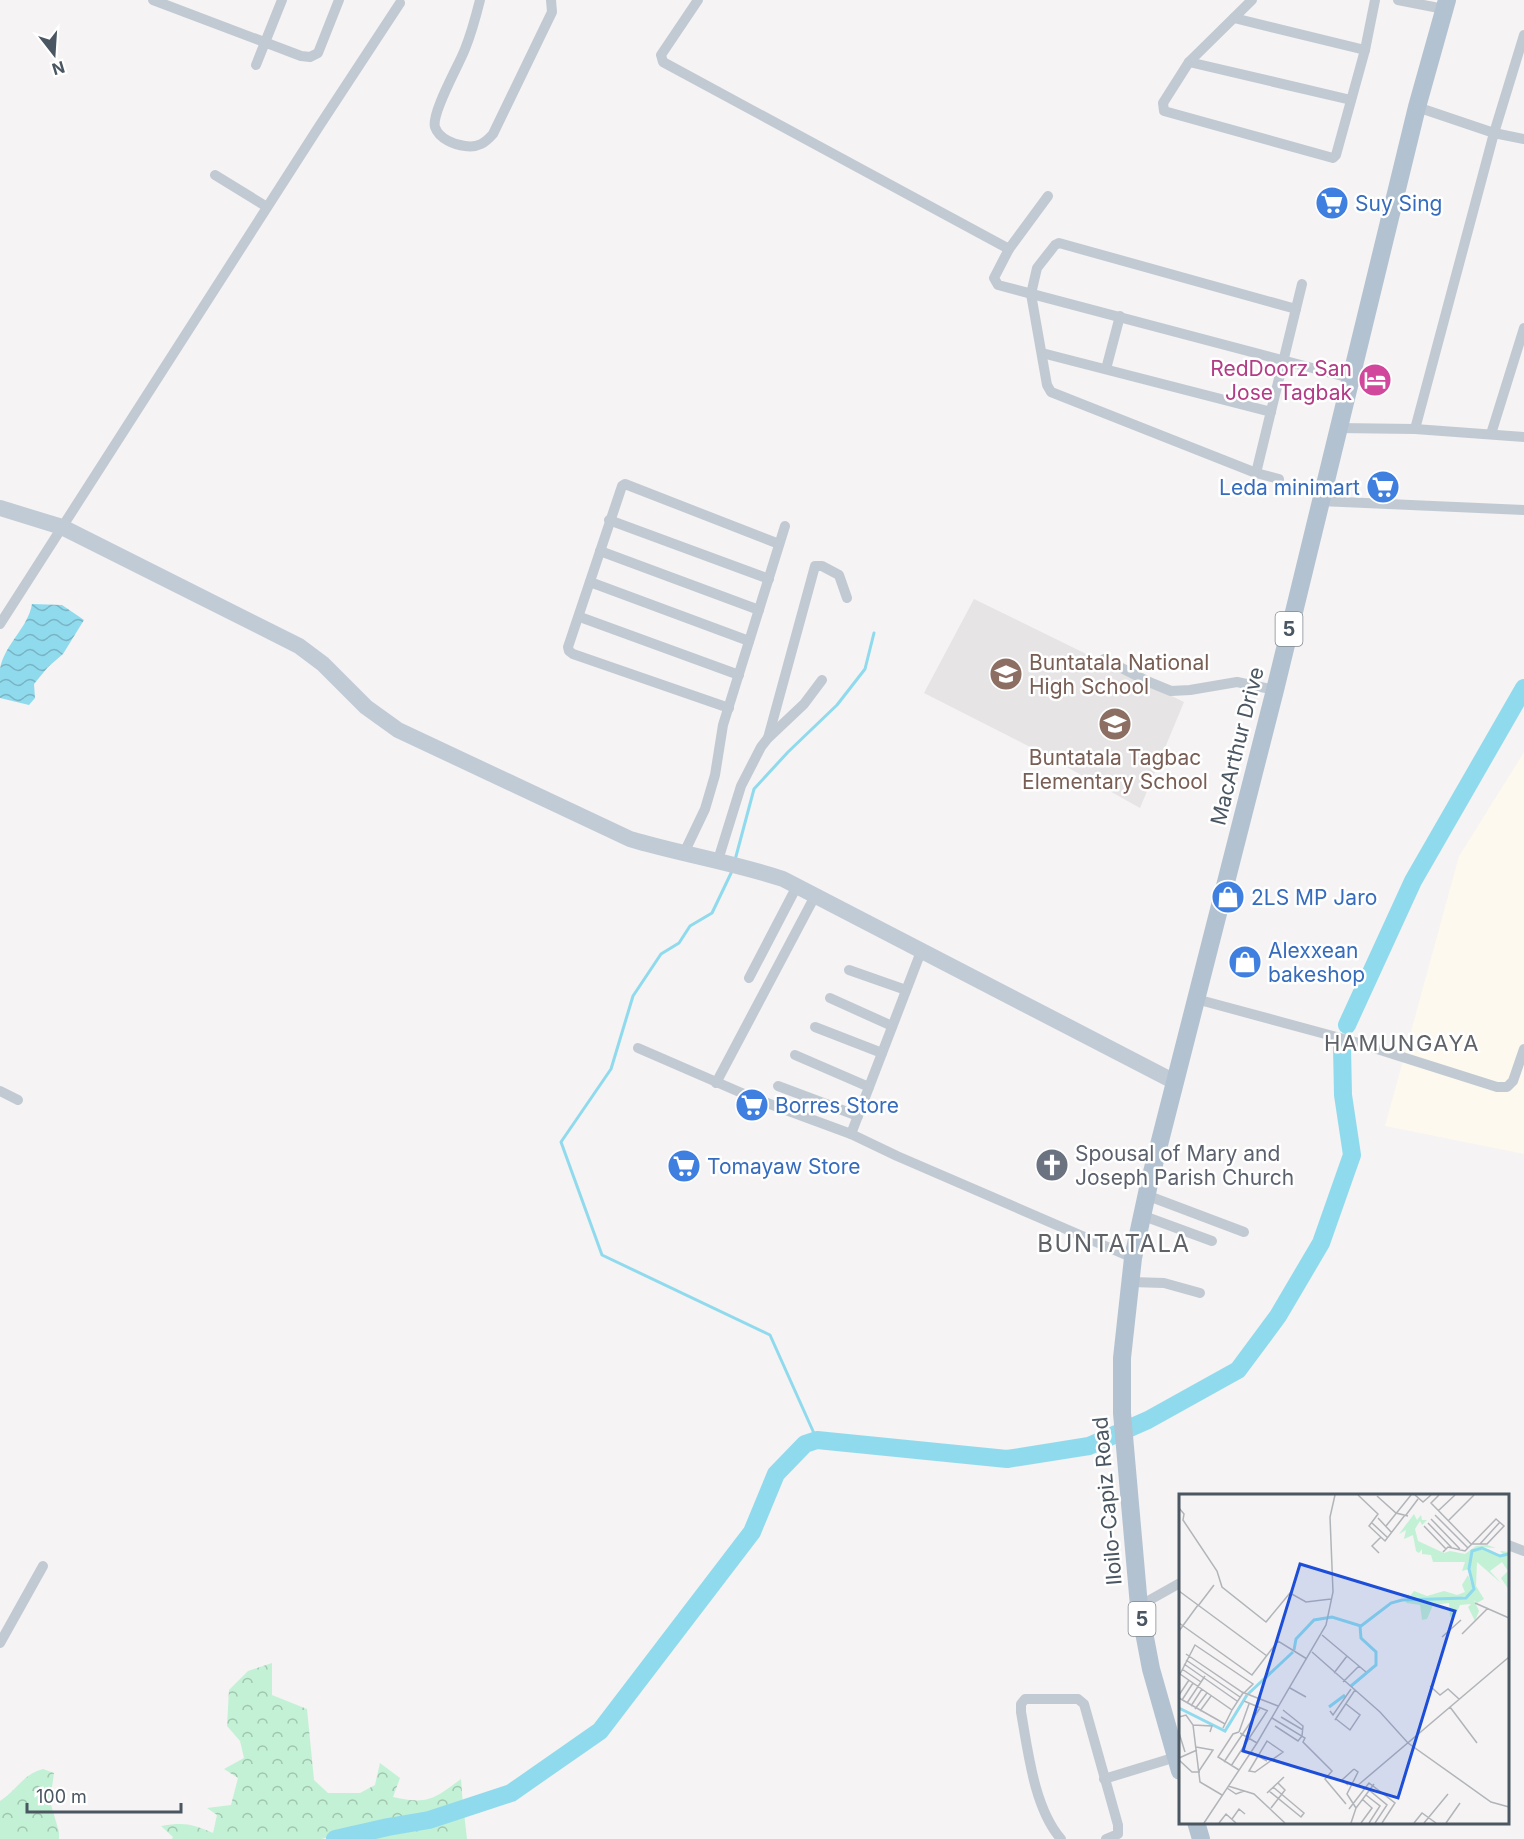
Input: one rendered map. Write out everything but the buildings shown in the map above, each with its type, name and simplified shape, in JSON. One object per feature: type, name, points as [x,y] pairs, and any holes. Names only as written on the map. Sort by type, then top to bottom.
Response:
[{"type":"main road","name":"MacArthur Drive","points":[[1133,1258],[1141,1215],[1275,690],[1417,107],[1446,5]]},
{"type":"main road","name":"Iloilo-Capiz Road","points":[[1133,1258],[1122,1358],[1125,1463],[1139,1606],[1151,1669],[1178,1764]]},
{"type":"main road","points":[[1197,1824],[1201,1839]]},
{"type":"street","points":[[153,0],[301,56],[310,57],[318,53],[339,0]]},
{"type":"street","points":[[256,65],[282,0]]},
{"type":"street","points":[[480,0],[465,49],[436,114],[435,127],[441,136],[455,145],[472,147],[484,144],[493,134],[552,12],[550,0]]},
{"type":"street","points":[[698,0],[661,55],[663,62],[1009,249]]},
{"type":"street","points":[[1252,0],[1189,62],[1163,103],[1164,111],[1328,158],[1336,155],[1365,50],[1375,0]]},
{"type":"street","points":[[1398,0],[1446,5]]},
{"type":"street","points":[[0,624],[400,3]]},
{"type":"street","points":[[1234,18],[1365,50]]},
{"type":"street","points":[[1415,429],[1494,133],[1524,35]]},
{"type":"street","points":[[1189,62],[1351,100]]},
{"type":"street","points":[[1417,107],[1494,133],[1524,139]]},
{"type":"street","points":[[215,175],[267,207]]},
{"type":"street","points":[[1048,196],[1009,249],[994,278],[1005,288],[1285,359],[1350,378]]},
{"type":"street","points":[[1279,479],[1051,392],[1047,385],[1031,294],[1037,268],[1059,243],[1296,309]]},
{"type":"street","points":[[1256,472],[1302,284]]},
{"type":"street","points":[[1106,369],[1120,316]]},
{"type":"street","points":[[1491,434],[1524,328]]},
{"type":"street","points":[[1042,353],[1271,412]]},
{"type":"street","points":[[1338,428],[1415,429],[1524,437]]},
{"type":"street","points":[[729,708],[573,654],[568,647],[580,617],[619,489],[625,484],[779,544]]},
{"type":"street","points":[[1320,501],[1524,510]]},
{"type":"street","points":[[0,508],[62,527],[299,646],[323,664],[366,707],[398,730],[630,839],[750,868],[783,879],[1175,1082]]},
{"type":"street","points":[[609,520],[769,579]]},
{"type":"street","points":[[684,853],[705,809],[715,775],[723,725],[785,526]]},
{"type":"street","points":[[600,551],[759,610]]},
{"type":"street","points":[[768,738],[815,566],[822,566],[839,575],[847,598]]},
{"type":"street","points":[[590,582],[749,641]]},
{"type":"street","points":[[580,617],[739,675]]},
{"type":"street","points":[[1104,659],[1171,691],[1237,682],[1275,690]]},
{"type":"street","points":[[722,861],[741,786],[761,747],[804,704],[822,680]]},
{"type":"street","points":[[749,978],[796,886]]},
{"type":"street","points":[[716,1083],[815,896]]},
{"type":"street","points":[[851,1134],[922,950]]},
{"type":"street","points":[[849,970],[906,990]]},
{"type":"street","points":[[830,998],[892,1026]]},
{"type":"street","points":[[1196,999],[1355,1042],[1497,1087],[1507,1087],[1514,1082],[1524,1049]]},
{"type":"street","points":[[815,1027],[882,1053]]},
{"type":"street","points":[[638,1048],[716,1083],[851,1134],[1133,1258]]},
{"type":"street","points":[[795,1055],[869,1087]]},
{"type":"street","points":[[778,1086],[858,1116]]},
{"type":"street","points":[[0,1091],[18,1100]]},
{"type":"street","points":[[1146,1195],[1244,1232]]},
{"type":"street","points":[[1141,1215],[1212,1241]]},
{"type":"street","points":[[1131,1282],[1164,1283],[1200,1293]]},
{"type":"street","points":[[1509,1545],[1524,1551]]},
{"type":"street","points":[[0,1642],[43,1566]]},
{"type":"street","points":[[1139,1606],[1179,1584]]},
{"type":"street","points":[[1061,1839],[1049,1820],[1039,1796],[1021,1712],[1022,1701],[1025,1699],[1080,1700],[1084,1704],[1119,1832],[1106,1839]]},
{"type":"street","points":[[1104,1779],[1178,1764]]},
{"type":"shaded area","points":[[974,599],[1184,702],[1140,808],[1042,753],[924,693]]},
{"type":"shaded area","points":[[1524,752],[1524,1154],[1385,1126],[1459,856]]},
{"type":"green space","points":[[272,1663],[272,1695],[307,1709],[314,1780],[328,1793],[360,1793],[375,1785],[380,1763],[400,1778],[393,1797],[423,1800],[437,1796],[461,1779],[463,1806],[442,1814],[321,1839],[172,1839],[173,1837],[161,1826],[188,1825],[213,1833],[217,1815],[207,1808],[231,1805],[238,1778],[224,1769],[244,1758],[240,1741],[227,1726],[229,1690],[248,1671]]},
{"type":"green space","points":[[43,1769],[54,1773],[50,1801],[59,1839],[0,1839],[0,1801],[25,1778]]},
{"type":"green space","points":[[464,1813],[467,1839],[359,1839],[403,1830]]},
{"type":"water","points":[[32,604],[62,605],[84,620],[63,654],[34,684],[35,698],[29,705],[0,698],[0,669],[6,652],[30,613]]},
{"type":"waterway","points":[[735,860],[754,789],[788,752],[837,705],[865,669],[874,633]]},
{"type":"waterway","points":[[1347,1025],[1413,881],[1524,688]]},
{"type":"waterway","points":[[733,869],[712,913],[690,926],[679,943],[661,954],[633,996],[611,1069],[561,1142],[602,1255],[770,1335],[817,1440]]},
{"type":"waterway","points":[[335,1839],[429,1820],[511,1793],[600,1731],[752,1532],[776,1474],[805,1444],[817,1440],[1007,1459],[1089,1446],[1148,1420],[1238,1370],[1278,1316],[1321,1243],[1352,1155],[1343,1095],[1342,1047]]},
{"type":"place","name":"Suy Sing","points":[[1332,203]]},
{"type":"place","name":"RedDoorz San Jose Tagbak","points":[[1375,380]]},
{"type":"place","name":"Leda minimart","points":[[1383,487]]},
{"type":"place","name":"Buntatala National High School","points":[[1006,674]]},
{"type":"place","name":"Buntatala Tagbac Elementary School","points":[[1115,724]]},
{"type":"place","name":"2LS MP Jaro","points":[[1228,897]]},
{"type":"place","name":"Alexxean bakeshop","points":[[1245,962]]},
{"type":"place","name":"Borres Store","points":[[752,1105]]},
{"type":"place","name":"Spousal of Mary and Joseph Parish Church","points":[[1052,1165]]},
{"type":"place","name":"Tomayaw Store","points":[[684,1166]]},
{"type":"district","name":"HAMUNGAYA","points":[[1402,1043]]},
{"type":"district","name":"BUNTATALA","points":[[1114,1243]]}]
